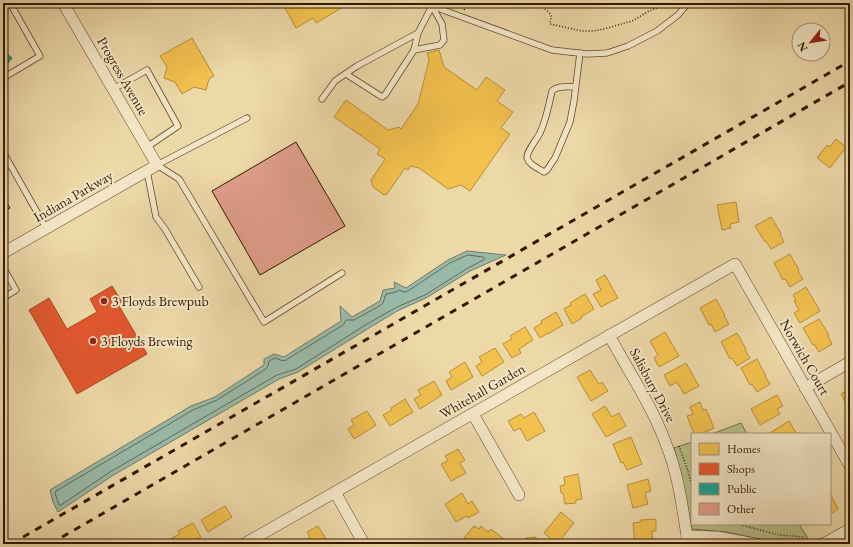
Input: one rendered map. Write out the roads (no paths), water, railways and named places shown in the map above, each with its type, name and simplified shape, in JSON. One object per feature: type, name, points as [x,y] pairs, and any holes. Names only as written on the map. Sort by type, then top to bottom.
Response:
[{"type":"street","name":"Progress Avenue","points":[[63,3],[157,165]]},
{"type":"street","name":"Indiana Parkway","points":[[3,253],[157,165]]},
{"type":"street","name":"Whitehall Garden","points":[[244,544],[735,264]]},
{"type":"street","name":"Norwich Court","points":[[735,264],[831,433]]},
{"type":"street","name":"Salisbury Drive","points":[[609,335],[652,412],[666,444],[677,480],[687,540]]},
{"type":"street","points":[[805,388],[850,362]]},
{"type":"street","points":[[473,414],[519,495]]},
{"type":"street","name":"Norwich Court","points":[[831,433],[850,466]]},
{"type":"street","points":[[335,492],[364,544]]},
{"type":"street","points":[[822,544],[850,528]]},
{"type":"street","points":[[687,540],[717,537],[755,544]]},
{"type":"lane","points":[[3,78],[40,56],[10,3]]},
{"type":"lane","points":[[431,5],[552,50],[587,54],[607,53],[628,46],[658,31],[678,15],[688,3]]},
{"type":"lane","points":[[346,74],[382,97],[385,95],[414,50],[418,33],[431,5]]},
{"type":"lane","points":[[414,50],[440,45],[444,40],[442,24],[431,5]]},
{"type":"lane","points":[[322,99],[335,81],[357,66],[418,33]]},
{"type":"lane","points":[[576,87],[554,88],[542,127],[527,155],[530,164],[544,172],[555,158],[570,122],[574,101],[576,87],[580,53]]},
{"type":"lane","points":[[113,89],[147,70],[178,126],[147,147]]},
{"type":"lane","points":[[247,118],[157,165],[179,179],[264,322],[342,273]]},
{"type":"lane","points":[[3,152],[46,228]]},
{"type":"lane","points":[[148,171],[156,217],[165,229],[199,287]]},
{"type":"lane","points":[[3,267],[16,290],[3,298]]},
{"type":"water","points":[[467,251],[506,255],[470,271],[426,298],[399,310],[298,372],[279,379],[112,476],[58,512],[53,502],[50,490],[191,406],[215,397],[264,365],[264,359],[274,354],[284,357],[341,321],[340,306],[352,317],[380,301],[383,290],[395,288],[394,282],[406,288],[448,260]]},
{"type":"railway","points":[[11,544],[850,61]]},
{"type":"railway","points":[[50,544],[850,82]]},
{"type":"place","name":"3 Floyds Brewpub","points":[[104,301]]},
{"type":"place","name":"3 Floyds Brewing","points":[[93,341]]}]
